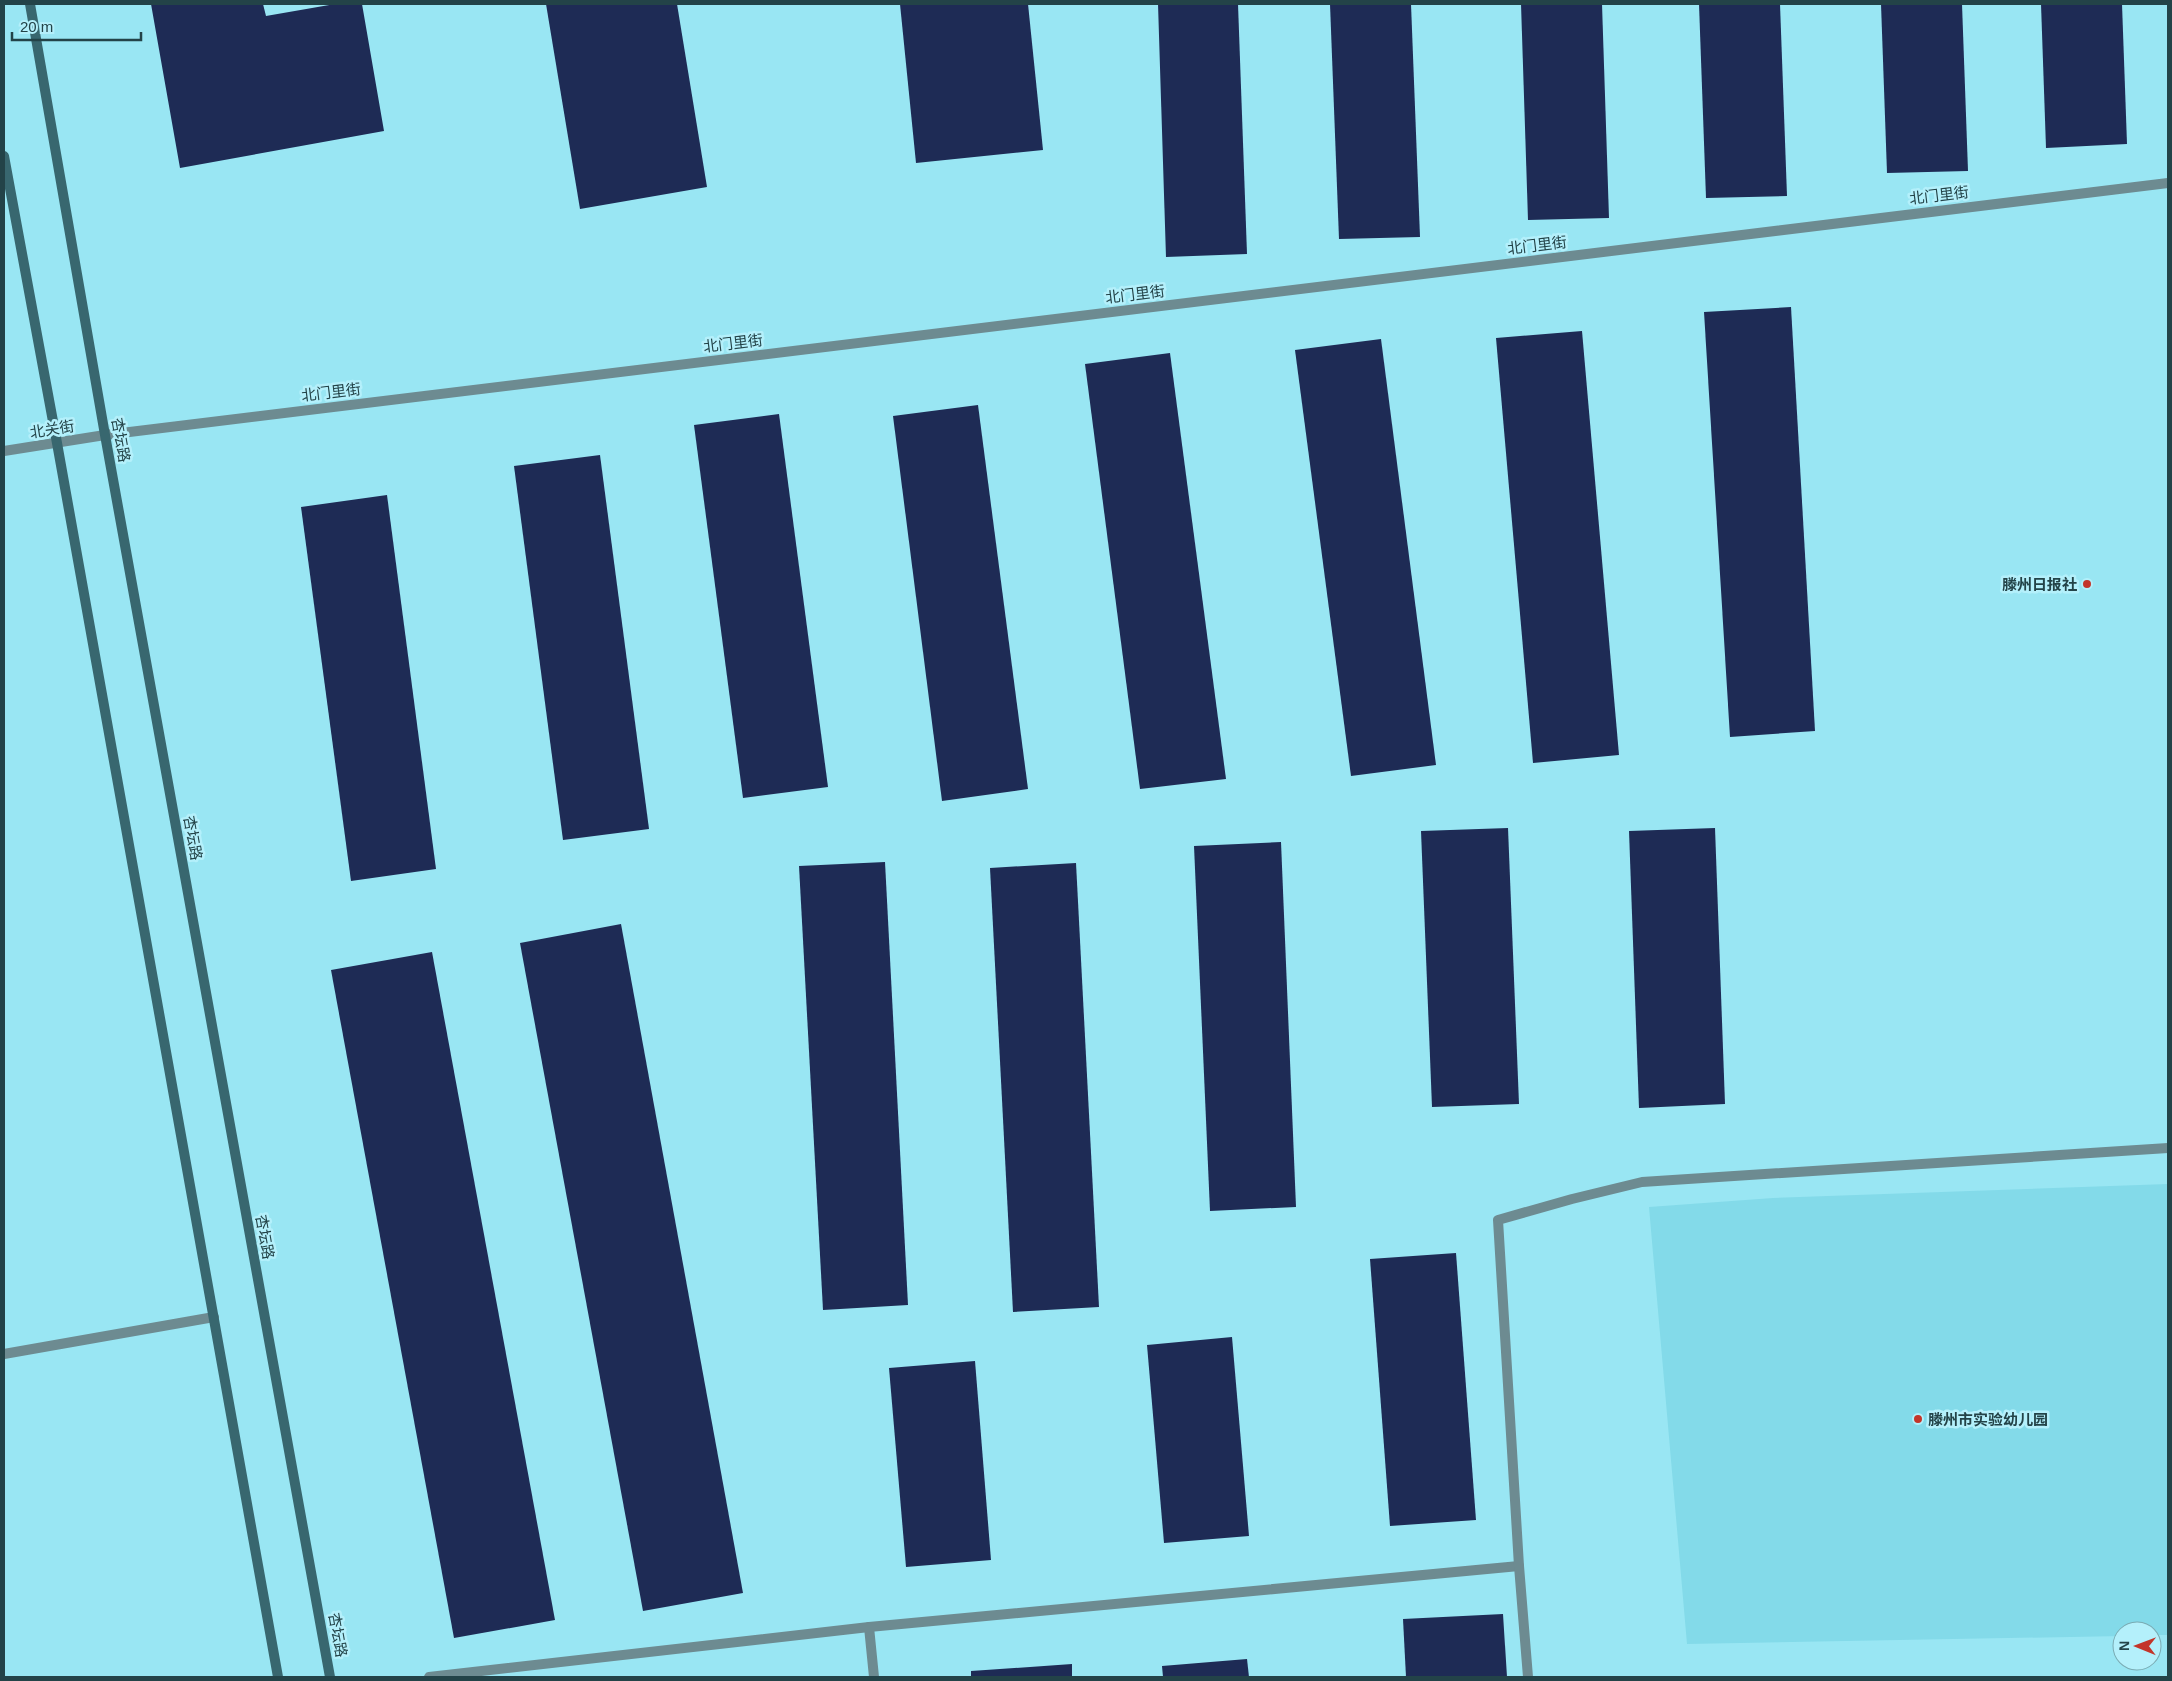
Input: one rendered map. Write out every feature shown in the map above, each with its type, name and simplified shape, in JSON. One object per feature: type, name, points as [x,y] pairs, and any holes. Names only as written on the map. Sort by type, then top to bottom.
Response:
[{"type":"main road","name":"杏坛路","points":[[30,4],[104,435],[330,1677]]},
{"type":"main road","points":[[4,156],[278,1677]]},
{"type":"street","name":"北门里街","points":[[104,435],[2168,183]]},
{"type":"street","name":"北关街","points":[[4,451],[104,435]]},
{"type":"street","points":[[1528,1677],[1518,1566],[1498,1220],[1642,1182],[2168,1148]]},
{"type":"street","points":[[4,1354],[214,1317]]},
{"type":"street","points":[[429,1677],[869,1626],[1518,1566]]},
{"type":"street","points":[[869,1626],[874,1677]]},
{"type":"shaded area","name":"滕州市实验幼儿园","points":[[2168,1184],[2168,1635],[2162,1635],[2162,1621],[2112,1621],[2112,1636],[1687,1644],[1649,1207],[1773,1198]]},
{"type":"building","points":[[151,4],[263,4],[266,16],[335,4],[362,4],[384,131],[180,168]]},
{"type":"building","points":[[546,4],[677,4],[707,187],[580,209]]},
{"type":"building","points":[[900,4],[1028,4],[1043,150],[916,163]]},
{"type":"building","points":[[1158,4],[1238,4],[1247,254],[1166,257]]},
{"type":"building","points":[[1330,4],[1411,4],[1420,237],[1339,239]]},
{"type":"building","points":[[1521,4],[1602,4],[1609,218],[1528,220]]},
{"type":"building","points":[[1699,4],[1780,4],[1787,196],[1706,198]]},
{"type":"building","points":[[1881,4],[1962,4],[1968,171],[1887,173]]},
{"type":"building","points":[[2041,4],[2122,4],[2127,144],[2046,148]]},
{"type":"building","points":[[1791,307],[1815,731],[1730,737],[1704,312]]},
{"type":"building","points":[[1582,331],[1619,755],[1533,763],[1496,338]]},
{"type":"building","points":[[1381,339],[1436,765],[1351,776],[1295,350]]},
{"type":"building","points":[[1170,353],[1226,779],[1140,789],[1085,364]]},
{"type":"building","points":[[978,405],[1028,789],[942,801],[893,416]]},
{"type":"building","points":[[779,414],[828,787],[743,798],[694,425]]},
{"type":"building","points":[[600,455],[649,829],[563,840],[514,466]]},
{"type":"building","points":[[387,495],[436,869],[351,881],[301,507]]},
{"type":"building","points":[[1508,828],[1519,1104],[1432,1107],[1421,831]]},
{"type":"building","points":[[1715,828],[1725,1104],[1639,1108],[1629,831]]},
{"type":"building","points":[[1281,842],[1296,1207],[1210,1211],[1194,846]]},
{"type":"building","points":[[885,862],[908,1305],[823,1310],[799,866]]},
{"type":"building","points":[[1076,863],[1099,1307],[1013,1312],[990,868]]},
{"type":"building","points":[[621,924],[743,1593],[643,1611],[520,943]]},
{"type":"building","points":[[432,952],[555,1620],[454,1638],[331,970]]},
{"type":"building","points":[[1456,1253],[1476,1520],[1390,1526],[1370,1259]]},
{"type":"building","points":[[1232,1337],[1249,1536],[1164,1543],[1147,1345]]},
{"type":"building","points":[[975,1361],[991,1560],[906,1567],[889,1368]]},
{"type":"building","points":[[1503,1614],[1507,1677],[1406,1677],[1403,1619]]},
{"type":"building","points":[[1247,1659],[1249,1677],[1163,1677],[1162,1666]]},
{"type":"building","points":[[1072,1664],[1072,1677],[971,1677],[971,1671]]},
{"type":"place","name":"滕州日报社","points":[[2087,584]]},
{"type":"place","name":"滕州市实验幼儿园","points":[[1918,1419]]}]
